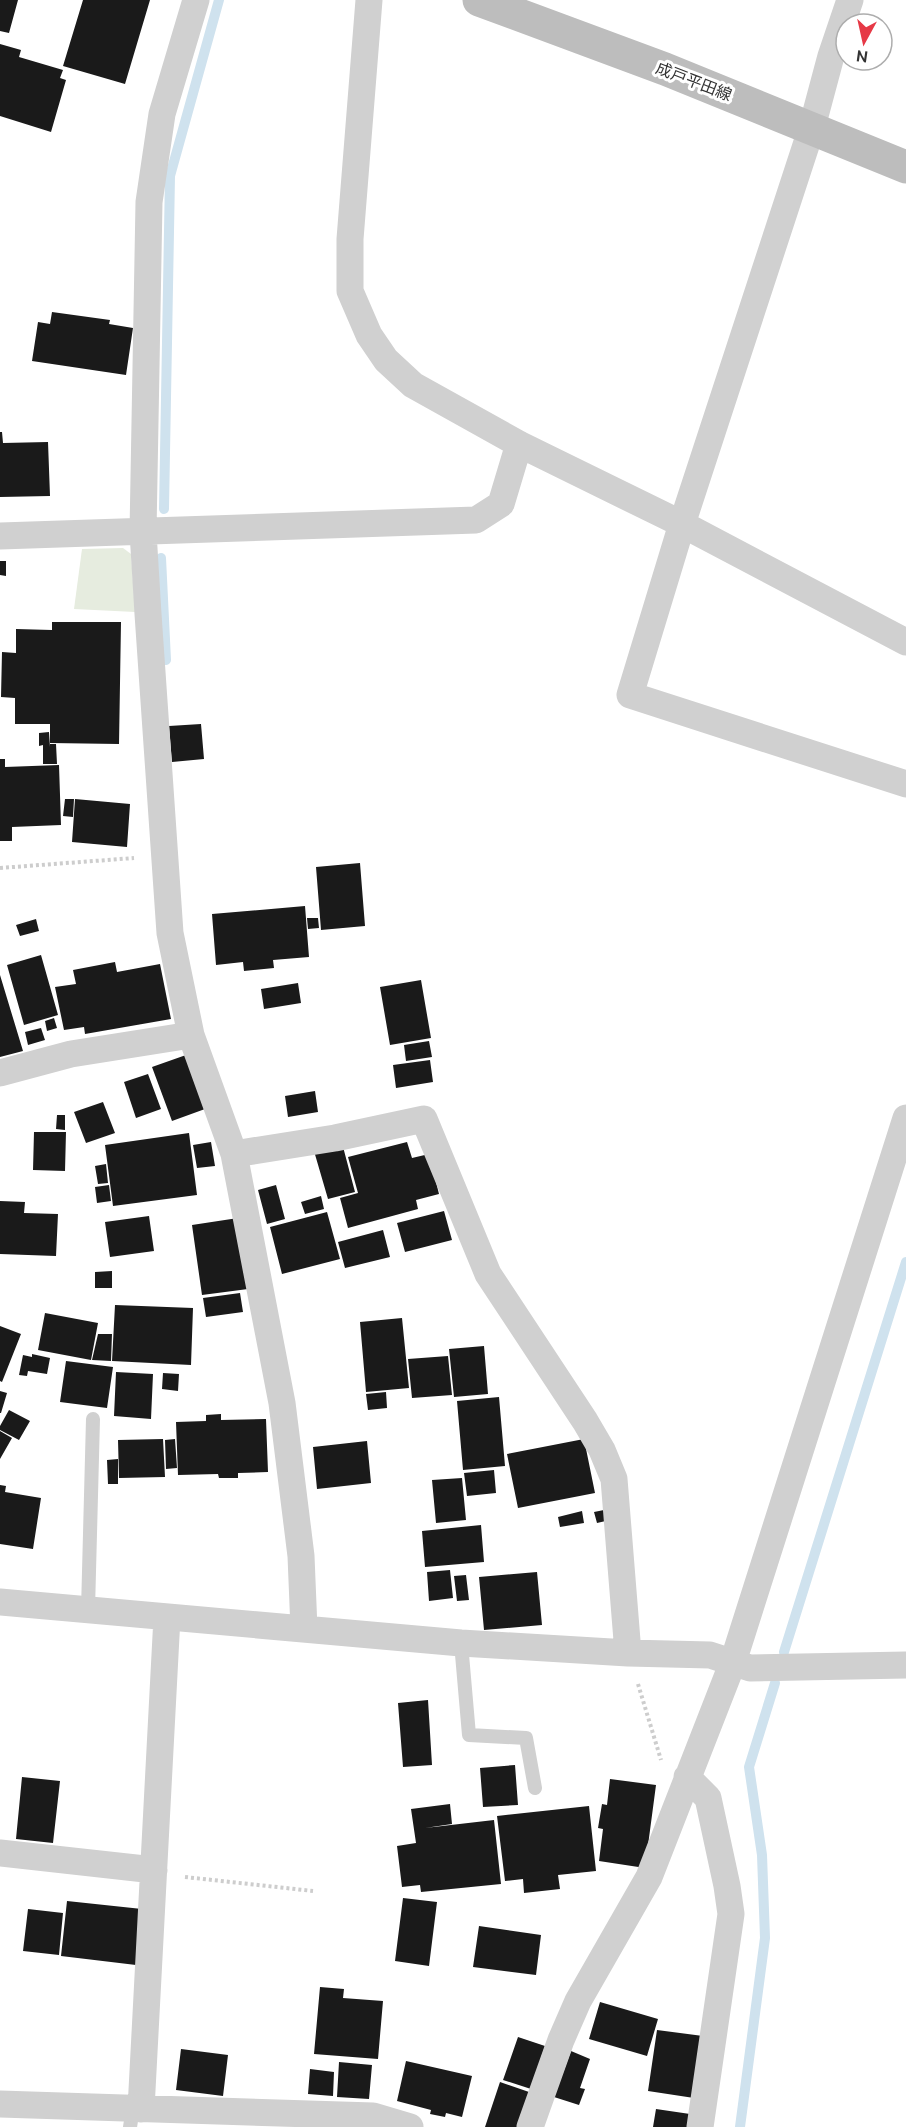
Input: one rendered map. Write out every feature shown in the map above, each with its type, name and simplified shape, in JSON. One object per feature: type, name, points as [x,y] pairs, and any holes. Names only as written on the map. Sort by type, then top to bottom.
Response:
[{"type":"main road","name":"成戸平田線","points":[[479,0],[665,69],[906,167]]},
{"type":"street","points":[[196,0],[162,114],[149,202],[143,532],[170,933],[191,1035],[234,1154],[282,1403],[301,1556],[304,1629]]},
{"type":"street","points":[[369,0],[350,239],[350,291],[369,335],[386,360],[413,385],[519,444],[682,524],[906,642]]},
{"type":"street","points":[[850,0],[831,56],[812,127],[682,524],[630,695],[906,784]]},
{"type":"street","points":[[0,536],[476,520],[501,504],[519,444]]},
{"type":"street","points":[[0,1072],[71,1054],[191,1035]]},
{"type":"street","points":[[234,1154],[335,1138],[424,1119],[488,1274],[585,1422],[602,1450],[614,1479],[628,1653]]},
{"type":"street","points":[[530,2127],[561,2040],[579,2001],[650,1877],[687,1776],[733,1662],[904,1129]]},
{"type":"street","points":[[0,1602],[461,1643],[628,1653],[710,1655],[750,1668],[906,1665]]},
{"type":"street","points":[[135,2115],[153,1872],[167,1617]]},
{"type":"street","points":[[687,1776],[708,1797],[728,1886],[731,1914],[700,2127]]},
{"type":"street","points":[[0,1853],[153,1872]]},
{"type":"street","points":[[0,2104],[135,2115],[373,2116],[410,2127]]},
{"type":"lane","points":[[88,1610],[93,1419]]},
{"type":"lane","points":[[461,1643],[469,1735],[526,1738],[535,1788]]},
{"type":"path","points":[[0,868],[165,855]]},
{"type":"path","points":[[628,1653],[676,1806]]},
{"type":"path","points":[[153,1872],[313,1891]]},
{"type":"shaded area","points":[[123,548],[131,554],[135,612],[74,609],[82,549]]},
{"type":"building","points":[[0,0],[18,0],[9,33],[0,31]]},
{"type":"building","points":[[83,0],[150,0],[125,84],[63,66]]},
{"type":"building","points":[[0,44],[21,50],[19,57],[63,70],[60,78],[66,80],[51,132],[0,116]]},
{"type":"building","points":[[52,312],[110,320],[109,324],[133,328],[126,375],[32,361],[38,322],[50,324]]},
{"type":"building","points":[[0,432],[2,432],[3,443],[48,442],[50,496],[0,497]]},
{"type":"building","points":[[0,561],[6,561],[6,576],[0,575]]},
{"type":"building","points":[[52,622],[121,622],[119,744],[50,743],[50,724],[15,724],[15,698],[1,697],[2,652],[16,653],[16,629],[52,630]]},
{"type":"building","points":[[201,724],[204,759],[172,762],[169,726]]},
{"type":"building","points":[[49,732],[50,747],[50,744],[56,744],[57,764],[43,764],[43,745],[39,746],[39,733]]},
{"type":"building","points":[[0,759],[5,759],[5,767],[59,765],[61,825],[12,827],[12,841],[0,841]]},
{"type":"building","points":[[65,799],[74,799],[73,817],[63,816]]},
{"type":"building","points":[[75,799],[130,804],[127,847],[72,842]]},
{"type":"building","points":[[360,863],[365,926],[321,930],[316,867]]},
{"type":"building","points":[[305,906],[309,957],[273,960],[274,968],[244,971],[243,962],[216,965],[212,914]]},
{"type":"building","points":[[307,918],[318,918],[319,928],[308,929]]},
{"type":"building","points":[[36,919],[39,931],[20,936],[16,925]]},
{"type":"building","points":[[41,955],[58,1015],[24,1025],[7,965]]},
{"type":"building","points":[[115,962],[117,972],[160,964],[171,1019],[85,1034],[84,1027],[64,1030],[55,987],[76,984],[73,970]]},
{"type":"building","points":[[0,975],[23,1051],[0,1057]]},
{"type":"building","points":[[421,980],[431,1038],[390,1045],[380,987]]},
{"type":"building","points":[[298,983],[301,1003],[264,1009],[261,989]]},
{"type":"building","points":[[54,1018],[57,1028],[47,1031],[45,1021]]},
{"type":"building","points":[[41,1028],[45,1040],[28,1045],[25,1032]]},
{"type":"building","points":[[429,1041],[432,1057],[406,1061],[404,1045]]},
{"type":"building","points":[[186,1055],[205,1109],[172,1121],[152,1067]]},
{"type":"building","points":[[430,1060],[433,1082],[396,1088],[393,1065]]},
{"type":"building","points":[[148,1074],[161,1109],[136,1118],[124,1082]]},
{"type":"building","points":[[315,1091],[318,1112],[288,1117],[285,1096]]},
{"type":"building","points":[[103,1102],[115,1133],[86,1143],[74,1112]]},
{"type":"building","points":[[57,1115],[65,1115],[65,1130],[56,1129]]},
{"type":"building","points":[[34,1132],[66,1132],[65,1171],[33,1170]]},
{"type":"building","points":[[189,1133],[197,1195],[113,1206],[105,1145]]},
{"type":"building","points":[[211,1142],[215,1166],[197,1168],[193,1145]]},
{"type":"building","points":[[407,1142],[412,1158],[429,1154],[439,1194],[416,1200],[418,1209],[348,1228],[340,1198],[358,1193],[348,1157]]},
{"type":"building","points":[[342,1143],[355,1192],[328,1199],[314,1151]]},
{"type":"building","points":[[106,1164],[108,1183],[98,1184],[95,1166]]},
{"type":"building","points":[[109,1185],[111,1201],[97,1203],[95,1187]]},
{"type":"building","points":[[276,1185],[285,1219],[267,1224],[258,1190]]},
{"type":"building","points":[[321,1196],[324,1209],[305,1214],[301,1202]]},
{"type":"building","points":[[0,1201],[25,1202],[24,1213],[58,1214],[56,1256],[0,1254]]},
{"type":"building","points":[[444,1211],[452,1240],[405,1252],[397,1223]]},
{"type":"building","points":[[327,1212],[340,1259],[282,1274],[270,1227]]},
{"type":"building","points":[[149,1216],[154,1251],[110,1257],[105,1222]]},
{"type":"building","points":[[238,1218],[248,1289],[202,1295],[192,1225]]},
{"type":"building","points":[[383,1230],[390,1257],[345,1268],[338,1242]]},
{"type":"building","points":[[112,1271],[112,1288],[95,1288],[95,1272]]},
{"type":"building","points":[[240,1293],[243,1312],[206,1317],[203,1298]]},
{"type":"building","points":[[115,1305],[193,1308],[191,1365],[112,1361]]},
{"type":"building","points":[[45,1313],[98,1323],[91,1360],[38,1350]]},
{"type":"building","points":[[402,1318],[409,1388],[366,1392],[360,1322]]},
{"type":"building","points":[[0,1326],[21,1334],[2,1382],[0,1381]]},
{"type":"building","points":[[98,1334],[112,1334],[111,1361],[92,1360]]},
{"type":"building","points":[[484,1346],[488,1394],[454,1397],[449,1349]]},
{"type":"building","points":[[32,1354],[50,1358],[47,1374],[28,1371],[27,1376],[19,1375],[23,1355],[32,1357]]},
{"type":"building","points":[[448,1356],[452,1395],[412,1398],[408,1359]]},
{"type":"building","points":[[66,1361],[113,1367],[107,1408],[60,1402]]},
{"type":"building","points":[[116,1372],[153,1374],[151,1419],[114,1416]]},
{"type":"building","points":[[163,1373],[179,1374],[178,1391],[162,1389]]},
{"type":"building","points":[[0,1391],[7,1393],[1,1413],[0,1413]]},
{"type":"building","points":[[386,1392],[387,1408],[368,1410],[366,1394]]},
{"type":"building","points":[[499,1397],[505,1466],[463,1470],[457,1401]]},
{"type":"building","points":[[9,1410],[30,1421],[19,1440],[0,1430]]},
{"type":"building","points":[[221,1414],[221,1420],[266,1419],[268,1472],[238,1473],[238,1478],[219,1478],[218,1474],[178,1475],[176,1422],[206,1421],[206,1415]]},
{"type":"building","points":[[0,1431],[12,1438],[0,1459]]},
{"type":"building","points":[[163,1439],[165,1477],[119,1478],[118,1440]]},
{"type":"building","points":[[175,1439],[177,1468],[166,1469],[165,1440]]},
{"type":"building","points":[[584,1439],[595,1493],[518,1508],[507,1454]]},
{"type":"building","points":[[367,1441],[371,1483],[317,1489],[313,1447]]},
{"type":"building","points":[[118,1459],[118,1484],[108,1484],[107,1460]]},
{"type":"building","points":[[494,1470],[496,1493],[467,1496],[464,1473]]},
{"type":"building","points":[[462,1478],[466,1520],[436,1523],[432,1480]]},
{"type":"building","points":[[0,1485],[6,1486],[5,1492],[41,1498],[33,1549],[0,1544]]},
{"type":"building","points":[[609,1509],[610,1520],[597,1523],[594,1512]]},
{"type":"building","points":[[582,1511],[584,1523],[560,1527],[558,1517]]},
{"type":"building","points":[[481,1525],[484,1562],[425,1567],[422,1531]]},
{"type":"building","points":[[450,1570],[453,1598],[429,1601],[427,1572]]},
{"type":"building","points":[[537,1572],[542,1625],[484,1630],[479,1577]]},
{"type":"building","points":[[466,1575],[469,1600],[457,1601],[454,1576]]},
{"type":"building","points":[[428,1700],[432,1765],[403,1767],[398,1703]]},
{"type":"building","points":[[515,1765],[518,1805],[483,1807],[480,1768]]},
{"type":"building","points":[[22,1777],[60,1781],[53,1843],[16,1839]]},
{"type":"building","points":[[610,1779],[656,1785],[645,1868],[599,1861],[603,1829],[598,1828],[602,1804],[607,1805]]},
{"type":"building","points":[[450,1804],[452,1824],[425,1828],[494,1820],[501,1884],[421,1892],[420,1885],[402,1887],[397,1846],[416,1843],[411,1809]]},
{"type":"building","points":[[589,1806],[596,1871],[558,1875],[560,1889],[524,1893],[523,1879],[505,1881],[497,1816]]},
{"type":"building","points":[[403,1898],[437,1902],[429,1966],[395,1961]]},
{"type":"building","points":[[67,1901],[142,1909],[136,1965],[61,1956]]},
{"type":"building","points":[[28,1909],[63,1913],[59,1955],[23,1951]]},
{"type":"building","points":[[479,1926],[541,1935],[536,1975],[473,1967]]},
{"type":"building","points":[[320,1987],[344,1989],[343,1998],[383,2001],[378,2059],[314,2054]]},
{"type":"building","points":[[600,2002],[658,2019],[647,2056],[589,2039]]},
{"type":"building","points":[[657,2030],[703,2036],[694,2098],[648,2091]]},
{"type":"building","points":[[518,2037],[545,2046],[531,2089],[503,2080]]},
{"type":"building","points":[[181,2049],[228,2055],[223,2096],[176,2090]]},
{"type":"building","points":[[571,2051],[590,2059],[580,2088],[585,2089],[579,2105],[554,2097]]},
{"type":"building","points":[[406,2061],[472,2076],[462,2117],[446,2113],[445,2117],[430,2114],[431,2110],[397,2101]]},
{"type":"building","points":[[339,2062],[372,2065],[369,2099],[337,2097]]},
{"type":"building","points":[[310,2069],[334,2072],[333,2096],[308,2094]]},
{"type":"building","points":[[500,2082],[529,2092],[518,2127],[485,2127]]},
{"type":"building","points":[[656,2109],[690,2114],[688,2127],[653,2127]]},
{"type":"waterway","points":[[164,509],[170,176],[219,0]]},
{"type":"waterway","points":[[161,558],[166,660]]},
{"type":"waterway","points":[[784,1652],[906,1262]]},
{"type":"waterway","points":[[740,2127],[765,1938],[762,1855],[749,1767],[775,1683]]}]
